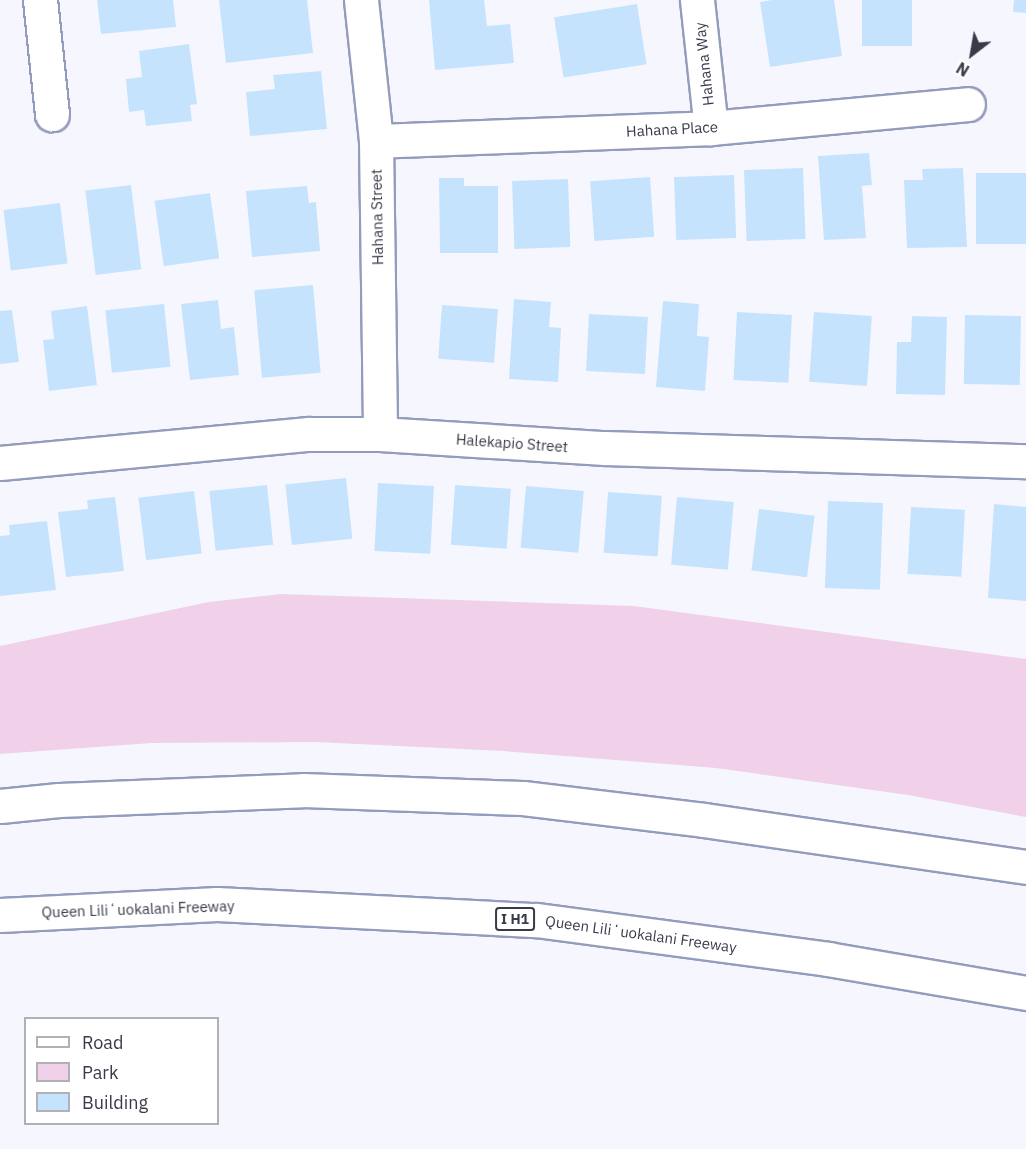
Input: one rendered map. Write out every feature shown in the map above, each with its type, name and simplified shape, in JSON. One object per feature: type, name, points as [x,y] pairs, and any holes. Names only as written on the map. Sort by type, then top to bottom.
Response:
[{"type":"main road","points":[[40,0],[52,114]]},
{"type":"main road","name":"Hahana Street","points":[[361,0],[376,141],[380,434]]},
{"type":"main road","name":"Hahana Way","points":[[697,0],[711,128]]},
{"type":"main road","name":"Hahana Place","points":[[376,141],[711,128],[968,104]]},
{"type":"main road","name":"Halekapio Street","points":[[0,463],[309,434],[380,434],[605,448],[1026,461]]},
{"type":"main road","points":[[0,806],[59,800],[303,790],[523,798],[704,820],[1026,867]]},
{"type":"main road","name":"Queen Liliʻuokalani Freeway","points":[[0,915],[217,904],[537,920],[828,959],[1026,993]]},
{"type":"green space","points":[[281,594],[634,606],[1026,659],[1026,817],[908,795],[716,768],[503,751],[316,742],[152,743],[0,754],[0,646],[209,602]]},
{"type":"building","points":[[97,0],[173,0],[176,27],[101,34]]},
{"type":"building","points":[[219,0],[307,0],[313,53],[226,63]]},
{"type":"building","points":[[429,0],[484,0],[487,26],[510,24],[514,63],[435,70]]},
{"type":"building","points":[[834,0],[842,56],[770,67],[760,2]]},
{"type":"building","points":[[862,0],[912,0],[912,46],[862,46]]},
{"type":"building","points":[[1014,0],[1026,0],[1026,13],[1013,12]]},
{"type":"building","points":[[637,4],[647,64],[564,77],[554,17]]},
{"type":"building","points":[[189,44],[197,104],[190,105],[192,121],[146,126],[144,110],[129,112],[126,79],[142,77],[139,51]]},
{"type":"building","points":[[321,71],[327,129],[250,136],[246,92],[275,89],[273,75]]},
{"type":"building","points":[[869,153],[872,185],[862,186],[866,238],[824,240],[818,156]]},
{"type":"building","points":[[803,168],[805,239],[747,241],[744,170]]},
{"type":"building","points":[[963,168],[967,247],[907,248],[904,180],[923,180],[922,169]]},
{"type":"building","points":[[976,173],[1026,173],[1026,244],[976,244]]},
{"type":"building","points":[[734,175],[736,238],[676,240],[674,177]]},
{"type":"building","points":[[650,177],[654,237],[594,241],[590,181]]},
{"type":"building","points":[[439,178],[464,178],[464,186],[498,186],[498,253],[440,253]]},
{"type":"building","points":[[568,179],[570,247],[514,249],[512,181]]},
{"type":"building","points":[[131,185],[141,269],[96,275],[85,191]]},
{"type":"building","points":[[307,186],[309,203],[316,202],[320,251],[252,257],[246,191]]},
{"type":"building","points":[[210,193],[219,258],[164,266],[155,201]]},
{"type":"building","points":[[60,203],[67,264],[11,270],[3,210]]},
{"type":"building","points":[[313,285],[321,373],[262,378],[254,290]]},
{"type":"building","points":[[514,299],[551,302],[549,327],[561,328],[558,382],[509,379]]},
{"type":"building","points":[[218,300],[221,329],[234,327],[239,375],[190,380],[181,304]]},
{"type":"building","points":[[663,301],[699,304],[697,336],[709,337],[705,391],[656,387]]},
{"type":"building","points":[[164,304],[171,367],[112,373],[105,310]]},
{"type":"building","points":[[442,305],[498,309],[494,363],[438,359]]},
{"type":"building","points":[[87,306],[97,385],[49,391],[43,340],[54,339],[51,311]]},
{"type":"building","points":[[12,310],[19,362],[0,364],[0,311]]},
{"type":"building","points":[[737,312],[792,315],[788,383],[733,380]]},
{"type":"building","points":[[814,312],[872,316],[867,386],[809,382]]},
{"type":"building","points":[[589,314],[648,317],[645,374],[586,371]]},
{"type":"building","points":[[965,315],[1021,316],[1020,385],[964,384]]},
{"type":"building","points":[[912,316],[947,317],[945,395],[896,394],[897,342],[911,342]]},
{"type":"building","points":[[346,478],[352,539],[292,545],[285,484]]},
{"type":"building","points":[[378,483],[434,486],[430,554],[374,551]]},
{"type":"building","points":[[267,485],[273,545],[216,551],[209,491]]},
{"type":"building","points":[[455,485],[511,489],[507,549],[451,545]]},
{"type":"building","points":[[526,486],[584,491],[578,553],[521,548]]},
{"type":"building","points":[[194,491],[202,554],[146,560],[138,498]]},
{"type":"building","points":[[608,492],[662,496],[658,557],[604,553]]},
{"type":"building","points":[[115,497],[124,571],[66,577],[58,512],[88,509],[87,500]]},
{"type":"building","points":[[677,497],[734,502],[728,570],[671,565]]},
{"type":"building","points":[[828,501],[883,503],[880,590],[825,588]]},
{"type":"building","points":[[994,504],[1026,507],[1026,601],[988,598]]},
{"type":"building","points":[[911,507],[965,510],[961,577],[907,574]]},
{"type":"building","points":[[759,509],[815,516],[807,577],[751,571]]},
{"type":"building","points":[[47,521],[56,590],[0,596],[0,536],[10,535],[9,525]]}]
